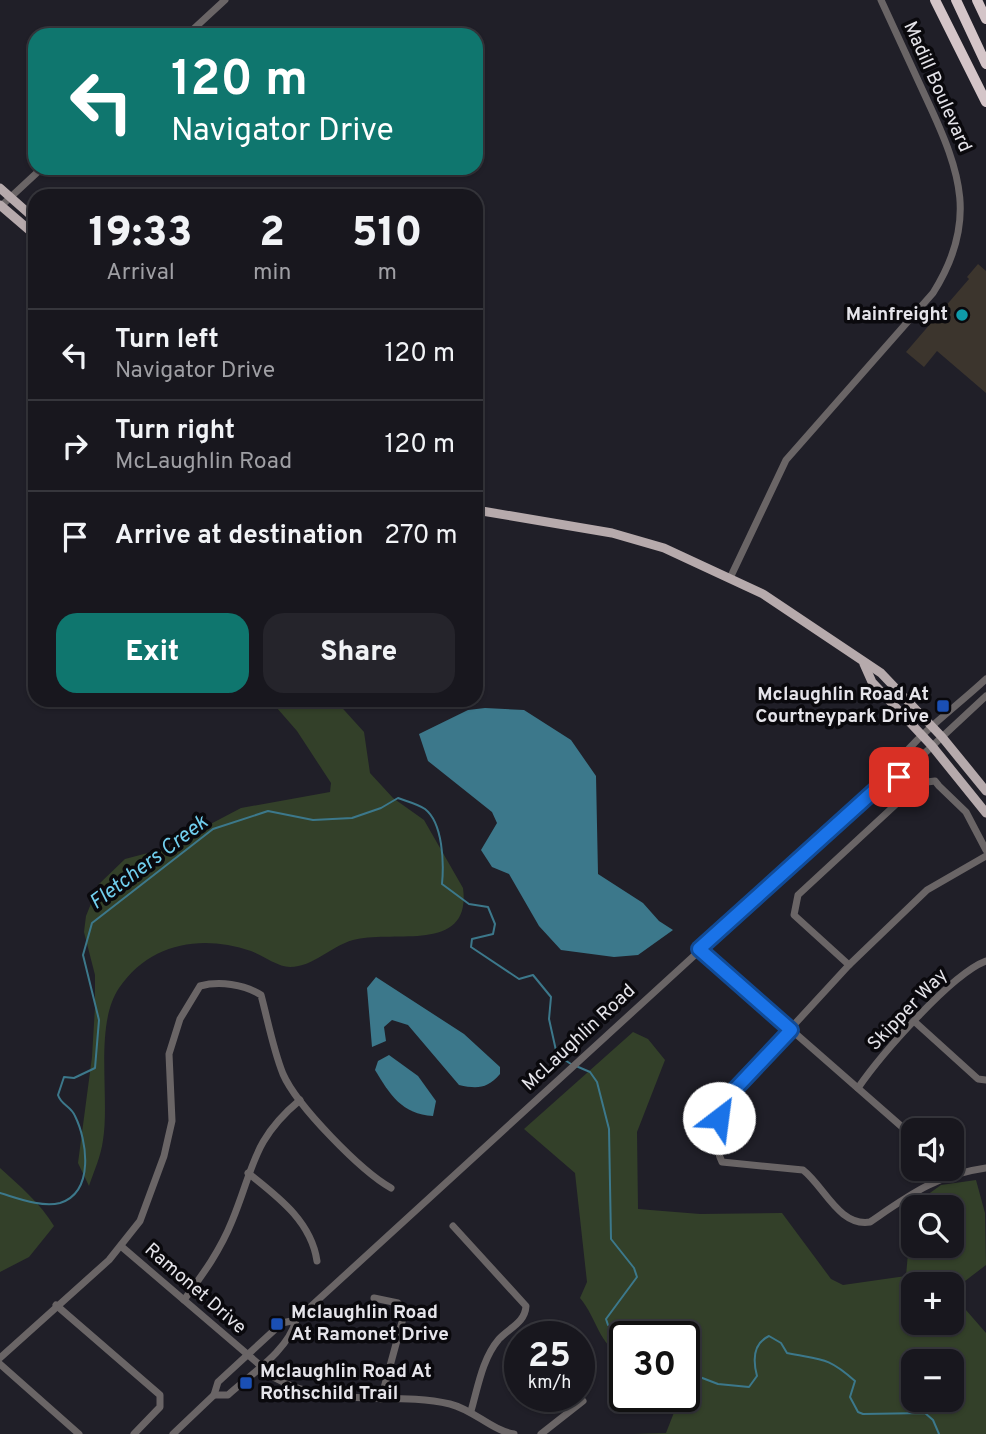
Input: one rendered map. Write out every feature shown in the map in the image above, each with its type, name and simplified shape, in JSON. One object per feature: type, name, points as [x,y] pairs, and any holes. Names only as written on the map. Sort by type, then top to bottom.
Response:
[{"type":"highway","points":[[935,0],[986,102]]},
{"type":"highway","points":[[956,0],[986,64]]},
{"type":"highway","points":[[977,0],[986,19]]},
{"type":"main road","points":[[0,188],[28,213]]},
{"type":"main road","points":[[0,206],[28,229]]},
{"type":"main road","points":[[483,511],[612,533],[664,548],[731,576],[821,630],[864,664],[881,673],[942,737],[986,791]]},
{"type":"main road","points":[[864,664],[872,682],[932,746],[986,813]]},
{"type":"street","points":[[195,28],[225,0]]},
{"type":"street","name":"Madill Boulevard","points":[[731,576],[786,460],[933,293],[945,275],[956,245],[961,197],[955,165],[881,0]]},
{"type":"street","points":[[0,206],[35,175]]},
{"type":"street","name":"McLaughlin Road","points":[[214,1395],[228,1395],[260,1366],[292,1336],[296,1321],[885,781],[892,768],[923,736],[986,679]]},
{"type":"street","name":"McLaughlin Road","points":[[885,781],[899,777],[986,696]]},
{"type":"street","points":[[849,965],[794,915],[797,895],[919,783],[935,781],[966,812],[986,849]]},
{"type":"street","points":[[932,1181],[870,1222],[861,1223],[841,1213],[803,1170],[722,1162],[718,1153],[717,1132],[722,1103],[849,965],[927,890],[986,856]]},
{"type":"street","points":[[699,949],[901,1126]]},
{"type":"street","name":"Skipper Way","points":[[858,1088],[915,1022],[966,972],[986,961]]},
{"type":"street","points":[[0,1358],[122,1247],[140,1221],[164,1156],[172,1121],[169,1054],[180,1019],[200,986],[213,983],[251,989],[261,995],[284,1076],[300,1100],[369,1176],[391,1188]]},
{"type":"street","points":[[915,1022],[978,1079],[986,1080]]},
{"type":"street","points":[[184,1300],[216,1256],[267,1132],[300,1100]]},
{"type":"street","points":[[964,1171],[986,1168]]},
{"type":"street","points":[[248,1173],[304,1224],[314,1240],[317,1261]]},
{"type":"street","points":[[453,1226],[526,1306],[522,1320],[498,1340],[489,1354],[471,1411],[504,1432],[514,1434]]},
{"type":"street","name":"Ramonet Drive","points":[[122,1247],[260,1366],[293,1388],[320,1395],[424,1401],[471,1411]]},
{"type":"street","points":[[374,1298],[398,1303],[404,1311],[381,1399]]},
{"type":"street","points":[[56,1305],[160,1395],[160,1408],[134,1434]]},
{"type":"street","name":"McLaughlin Road","points":[[173,1434],[214,1395],[218,1382],[282,1323],[296,1321]]},
{"type":"street","points":[[0,1364],[79,1434]]},
{"type":"street","points":[[541,1434],[569,1412]]},
{"type":"green space","points":[[276,707],[341,707],[364,732],[370,773],[393,798],[424,820],[463,888],[462,909],[455,923],[442,931],[426,935],[353,940],[298,966],[285,966],[251,951],[214,943],[178,946],[146,961],[119,988],[111,1003],[105,1041],[103,1140],[89,1186],[78,1163],[92,1057],[95,1007],[95,975],[84,932],[86,916],[99,884],[125,859],[163,849],[241,808],[330,792],[331,783],[297,731]]},
{"type":"green space","points":[[633,1032],[648,1039],[665,1060],[637,1132],[638,1209],[700,1214],[782,1213],[831,1279],[843,1285],[901,1277],[901,1335],[964,1335],[964,1308],[986,1333],[986,1434],[633,1434],[666,1433],[674,1412],[700,1412],[700,1321],[609,1321],[609,1346],[580,1298],[587,1282],[575,1173],[524,1129]]},
{"type":"green space","points":[[0,1168],[36,1202],[54,1226],[29,1257],[0,1272]]},
{"type":"green space","points":[[976,1180],[985,1213],[986,1265],[964,1282],[964,1272],[906,1272],[908,1258],[964,1258],[964,1195],[927,1195],[941,1185]]},
{"type":"water","points":[[468,710],[524,710],[571,740],[596,776],[598,874],[643,903],[659,921],[673,930],[638,955],[614,957],[561,950],[539,926],[509,874],[492,867],[481,850],[497,823],[492,812],[428,761],[419,734]]},
{"type":"water","points":[[376,977],[464,1034],[500,1067],[500,1074],[491,1083],[481,1087],[459,1085],[408,1025],[392,1020],[384,1027],[386,1041],[372,1047],[367,988]]},
{"type":"water","points":[[389,1055],[418,1076],[436,1101],[433,1116],[405,1107],[386,1087],[375,1070],[378,1061]]},
{"type":"building","name":"Mainfreight","points":[[978,264],[986,271],[986,393],[937,351],[924,367],[906,352],[969,279],[967,277]]},
{"type":"waterway","name":"Fletchers Creek","points":[[0,1193],[38,1203],[60,1203],[71,1197],[79,1188],[83,1177],[83,1138],[73,1113],[58,1095],[64,1077],[74,1078],[95,1068],[99,1020],[83,955],[92,923],[213,829],[268,811],[313,820],[352,818],[381,808],[398,798],[425,809],[431,815],[439,833],[443,865],[442,884],[469,904],[488,907],[495,924],[493,934],[472,939],[471,947],[519,979],[533,975],[551,997],[549,1019],[557,1055],[571,1064]]},
{"type":"waterway","name":"Fletchers Creek","points":[[576,1066],[590,1072],[597,1082],[609,1129],[611,1239],[634,1268],[637,1277],[606,1319],[609,1326]]},
{"type":"waterway","name":"Fletchers Creek","points":[[700,1377],[718,1384],[749,1387],[757,1376],[757,1348],[763,1339],[769,1336],[781,1343],[787,1353],[830,1363],[855,1381],[850,1397],[858,1412],[925,1413],[933,1420],[939,1434]]},
{"type":"place","name":"Mainfreight","points":[[962,315]]},
{"type":"place","name":"Mclaughlin Road At Courtneypark Drive","points":[[943,706]]},
{"type":"place","name":"Mclaughlin Road At Ramonet Drive","points":[[277,1324]]},
{"type":"place","name":"Mclaughlin Road At Rothschild Trail","points":[[246,1383]]},
{"type":"route","points":[[719,1118],[722,1103],[791,1030],[699,949],[885,781],[899,777]]}]
